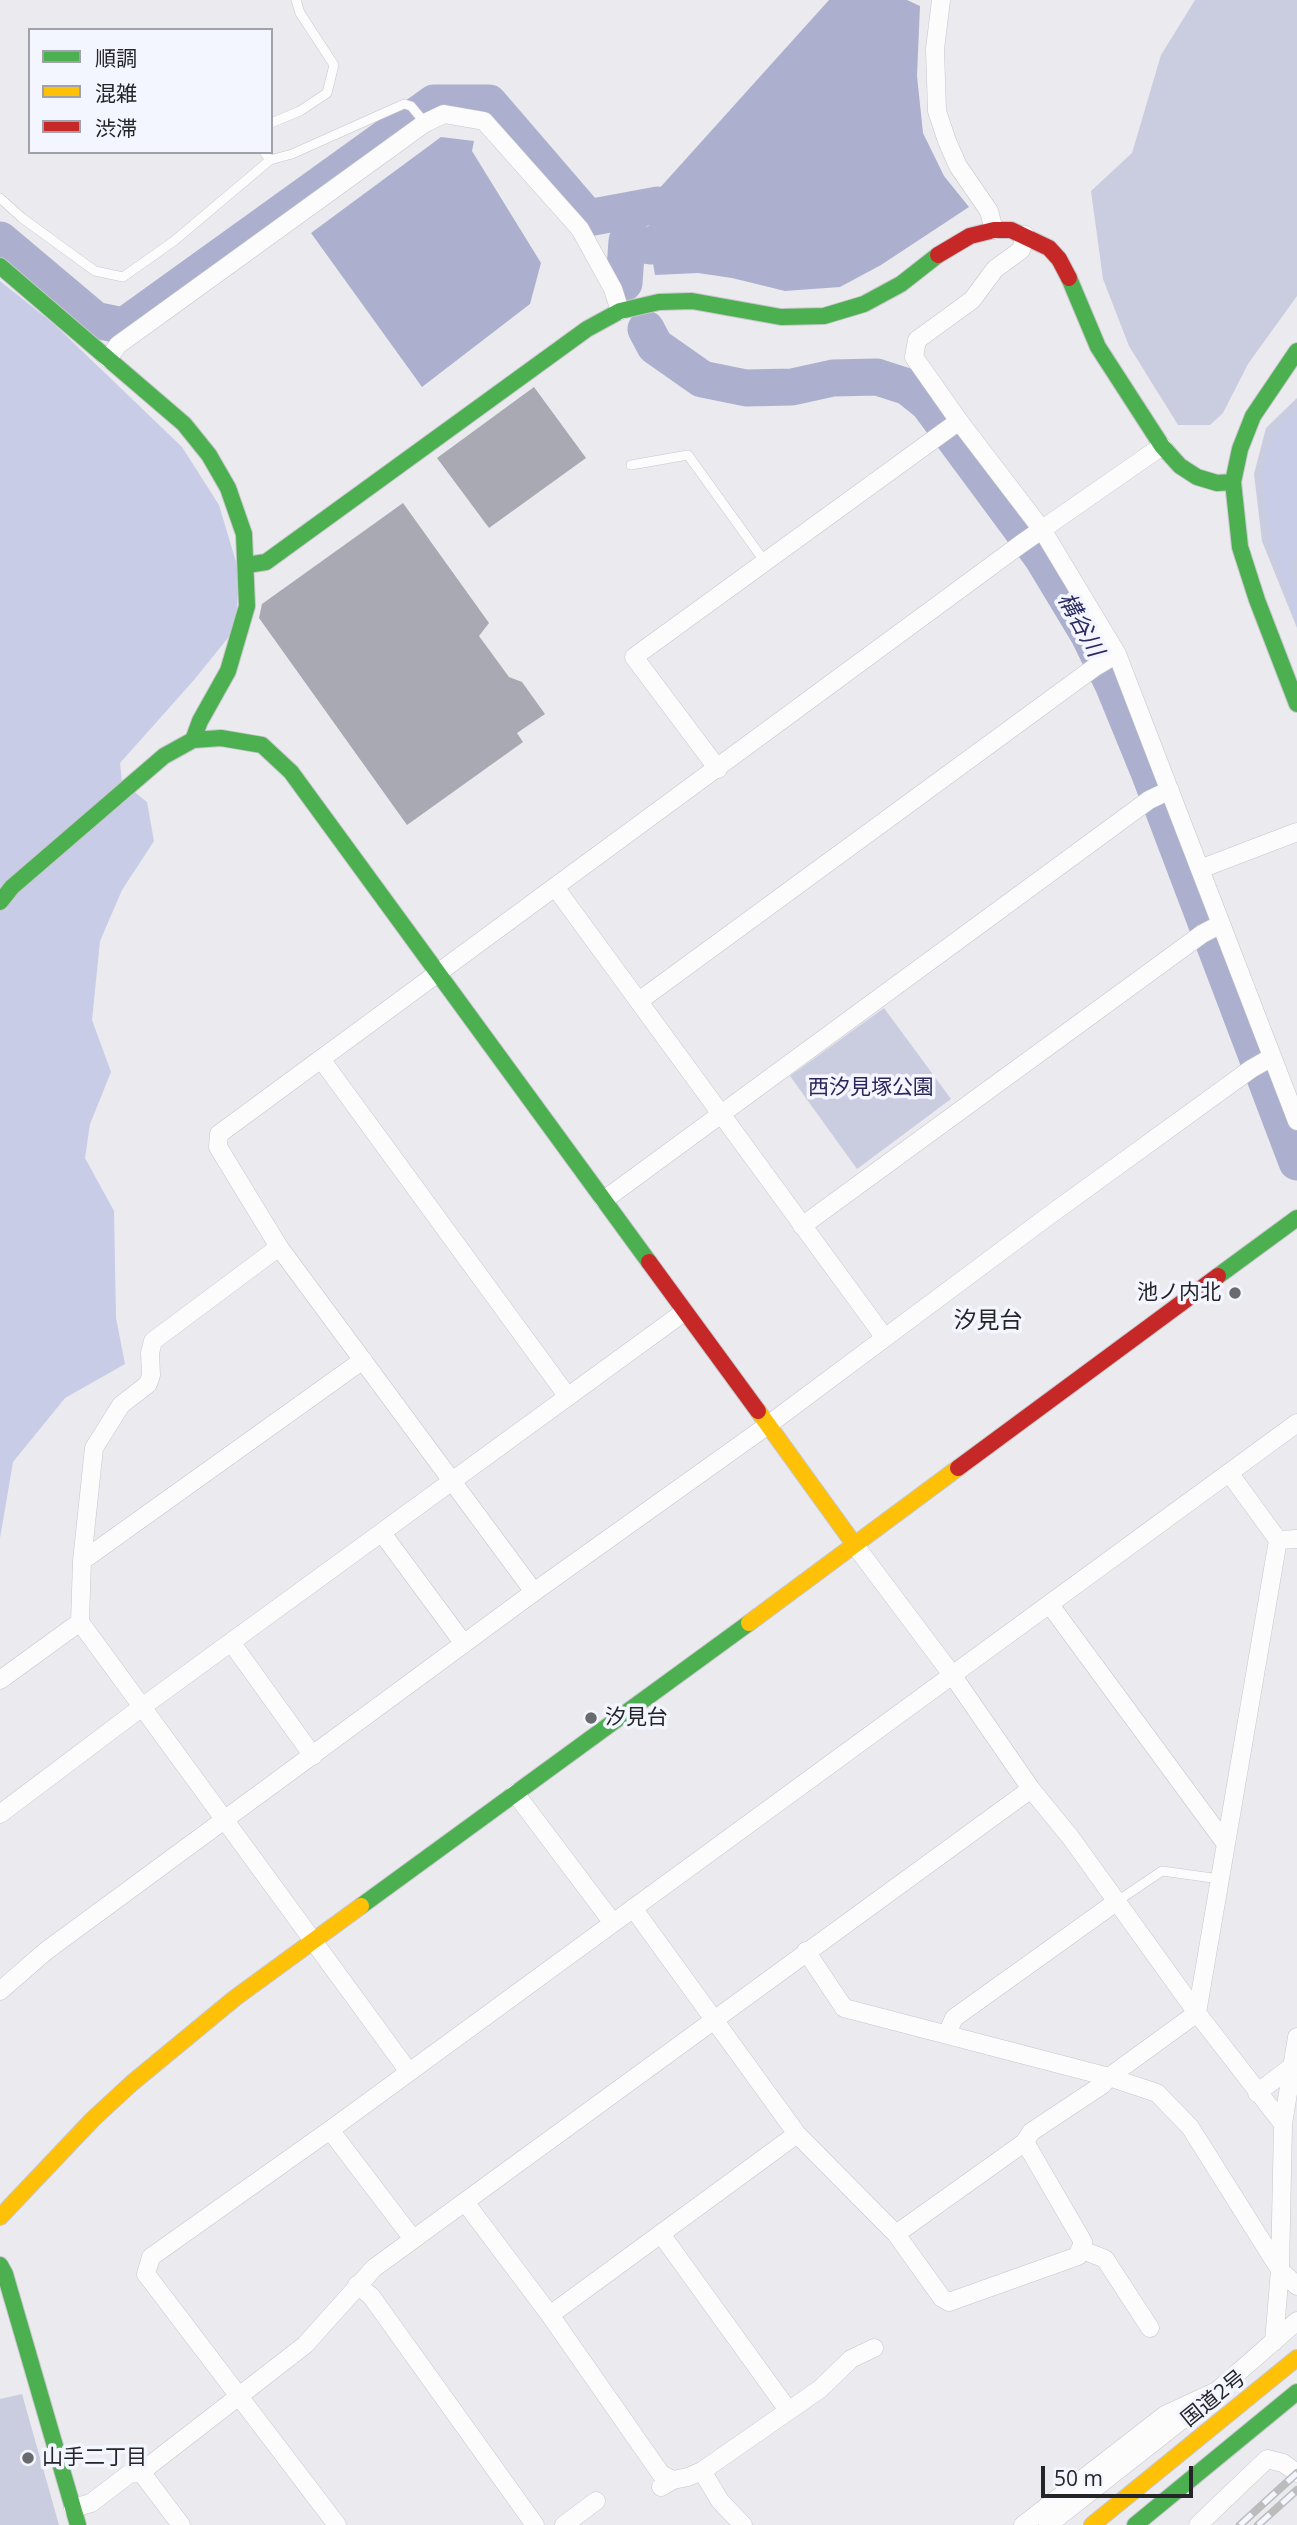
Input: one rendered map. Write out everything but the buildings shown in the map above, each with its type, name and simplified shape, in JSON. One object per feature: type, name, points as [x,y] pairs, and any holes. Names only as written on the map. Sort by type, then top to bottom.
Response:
[{"type":"main road","points":[[247,565],[266,562],[587,329],[621,312],[659,302],[692,301],[781,317],[824,316],[864,304],[901,284],[944,251],[970,236],[994,230],[1011,230],[1049,248],[1068,275],[1098,347],[1162,446],[1180,466],[1197,477],[1217,483],[1233,482]]},
{"type":"main road","points":[[0,266],[184,424],[209,455],[228,488],[244,534],[247,606],[228,671],[200,721],[193,740]]},
{"type":"main road","points":[[1297,351],[1253,416],[1240,449],[1233,482],[1240,547],[1257,600],[1297,704]]},
{"type":"main road","points":[[0,902],[12,887],[163,756],[193,740],[221,738],[249,741],[262,745],[274,754],[291,772],[854,1544]]},
{"type":"main road","points":[[0,2217],[61,2151],[131,2083],[235,1998],[1297,1219]]},
{"type":"main road","points":[[0,2265],[5,2274],[76,2517]]},
{"type":"main road","name":"国道2号","points":[[1092,2525],[1297,2358]]},
{"type":"main road","points":[[1135,2525],[1297,2392]]},
{"type":"street","points":[[941,0],[935,49],[937,111],[958,166],[989,211],[994,230]]},
{"type":"street","points":[[108,359],[118,345],[422,119],[444,114],[484,121],[580,229],[612,289],[621,312]]},
{"type":"street","points":[[1025,235],[1021,250],[995,269],[972,300],[917,340],[914,357],[959,421],[1033,537],[1107,660],[1161,794],[1200,869],[1213,928],[1297,1121]]},
{"type":"street","points":[[718,769],[634,657],[959,421]]},
{"type":"street","points":[[534,1592],[279,1247],[218,1147],[219,1134],[1033,537],[1162,446]]},
{"type":"street","points":[[639,1001],[1107,660]]},
{"type":"street","points":[[604,1200],[1161,794]]},
{"type":"street","points":[[1200,869],[1297,832]]},
{"type":"street","points":[[555,887],[885,1338]]},
{"type":"street","points":[[802,1226],[1213,928]]},
{"type":"street","points":[[321,1059],[568,1397]]},
{"type":"street","points":[[0,1991],[46,1951],[534,1592],[768,1425],[1251,1069],[1270,1059]]},
{"type":"street","points":[[279,1247],[153,1341],[148,1384],[121,1405],[94,1448],[82,1562],[80,1622],[409,2072]]},
{"type":"street","points":[[0,1814],[142,1707],[684,1312]]},
{"type":"street","points":[[82,1562],[363,1360]]},
{"type":"street","points":[[337,2525],[146,2274],[151,2257],[330,2130],[1297,1423]]},
{"type":"street","points":[[896,2234],[1025,2142],[1031,2132],[1102,2085],[1109,2077],[1197,2013],[1278,1540],[1230,1474]]},
{"type":"street","points":[[382,1533],[464,1644]]},
{"type":"street","points":[[1278,1540],[1297,1539]]},
{"type":"street","points":[[854,1544],[953,1676],[1031,1789],[1071,1838],[1197,2013],[1283,2123]]},
{"type":"street","points":[[1050,1605],[1226,1844]]},
{"type":"street","points":[[0,1680],[80,1622]]},
{"type":"street","points":[[231,1642],[313,1756]]},
{"type":"street","points":[[76,2517],[130,2474],[141,2472],[237,2395],[305,2345],[374,2268],[1031,1789]]},
{"type":"street","points":[[515,1793],[613,1923]]},
{"type":"street","points":[[947,2034],[954,2018],[1116,1902]]},
{"type":"street","points":[[633,1908],[797,2134],[896,2234],[942,2298],[949,2302],[1078,2256],[1083,2242],[1025,2142]]},
{"type":"street","points":[[806,1951],[844,2008],[1109,2077],[1157,2093],[1190,2127],[1280,2270],[1296,2283]]},
{"type":"street","points":[[1274,2342],[1289,2165],[1283,2123],[1297,2037]]},
{"type":"street","points":[[1258,2093],[1294,2065]]},
{"type":"street","points":[[330,2130],[413,2239]]},
{"type":"street","points":[[550,2315],[797,2134]]},
{"type":"street","points":[[465,2202],[550,2315],[667,2483],[702,2471],[820,2389],[851,2359],[874,2348]]},
{"type":"street","points":[[661,2234],[788,2410]]},
{"type":"street","points":[[1080,2249],[1105,2259],[1150,2328]]},
{"type":"street","points":[[357,2285],[371,2296],[535,2525]]},
{"type":"street","points":[[1048,2525],[1217,2391],[1297,2321]]},
{"type":"street","points":[[1023,2525],[1165,2415],[1217,2391]]},
{"type":"street","points":[[1198,2525],[1268,2459],[1283,2463],[1297,2473]]},
{"type":"street","points":[[702,2471],[720,2501],[743,2525]]},
{"type":"street","points":[[141,2472],[181,2525]]},
{"type":"street","points":[[564,2525],[596,2501]]},
{"type":"lane","points":[[273,122],[300,111],[327,93],[334,65],[300,13],[296,0]]},
{"type":"lane","points":[[0,198],[22,218],[95,271],[123,277],[174,241],[267,156],[292,154],[404,104],[411,106],[422,119]]},
{"type":"lane","points":[[631,465],[688,455],[765,562]]},
{"type":"lane","points":[[1116,1902],[1162,1871],[1220,1879]]},
{"type":"green space","points":[[1195,0],[1297,0],[1297,296],[1248,364],[1223,413],[1210,425],[1178,425],[1129,346],[1103,279],[1091,191],[1132,153],[1161,55]]},
{"type":"green space","points":[[1297,398],[1297,628],[1262,541],[1254,474],[1266,428]]},
{"type":"green space","name":"西汐見塚公園","points":[[884,1008],[951,1099],[857,1169],[790,1076]]},
{"type":"green space","points":[[22,2394],[59,2525],[0,2525],[0,2399]]},
{"type":"shaded area","points":[[829,0],[907,0],[920,6],[917,76],[923,133],[944,176],[969,207],[881,265],[840,287],[785,291],[698,273],[655,275],[647,227],[658,220],[657,191]]},
{"type":"shaded area","points":[[441,137],[474,141],[472,151],[541,263],[530,304],[422,387],[311,233]]},
{"type":"shaded area","points":[[0,281],[54,324],[182,447],[219,505],[239,572],[236,628],[120,763],[122,782],[147,802],[154,841],[122,890],[100,941],[92,1020],[111,1072],[90,1124],[85,1158],[114,1211],[116,1318],[125,1364],[65,1398],[13,1462],[0,1538]]},
{"type":"shaded area","points":[[1297,408],[1297,552],[1290,566],[1297,584],[1297,627],[1269,538],[1262,477],[1268,443]]},
{"type":"waterway","points":[[0,240],[95,320],[124,326],[434,103],[489,103],[588,218],[658,205]]},
{"type":"waterway","name":"構谷川","points":[[624,283],[627,241],[650,246]]},
{"type":"waterway","name":"構谷川","points":[[646,329],[655,346],[702,379],[746,388],[792,387],[833,378],[877,377],[908,387],[928,403],[1042,557],[1089,635],[1113,684],[1297,1162]]},
{"type":"railway","points":[[1240,2525],[1297,2473]]},
{"type":"railway","points":[[1258,2525],[1297,2490]]},
{"type":"traffic: fast","points":[[247,565],[266,562],[587,329],[620,311],[659,302],[692,301],[781,317],[824,316],[864,304],[901,284],[938,255]]},
{"type":"traffic: fast","points":[[0,266],[184,424],[209,455],[228,488],[244,534],[247,606],[228,671],[200,721],[193,740]]},
{"type":"traffic: fast","points":[[1069,278],[1098,347],[1162,446],[1180,466],[1197,477],[1217,483],[1233,482]]},
{"type":"traffic: fast","points":[[1297,351],[1253,416],[1240,449],[1233,482],[1240,547],[1257,600],[1297,704]]},
{"type":"traffic: fast","points":[[0,902],[12,887],[164,756],[193,740],[221,738],[262,745],[291,772],[649,1262]]},
{"type":"traffic: fast","points":[[1218,1276],[1297,1218]]},
{"type":"traffic: fast","points":[[361,1906],[749,1623]]},
{"type":"traffic: fast","points":[[0,2265],[5,2274],[78,2525]]},
{"type":"traffic: fast","points":[[1135,2525],[1297,2392]]},
{"type":"traffic: slow","points":[[758,1411],[854,1544]]},
{"type":"traffic: slow","points":[[749,1623],[958,1468]]},
{"type":"traffic: slow","points":[[0,2217],[93,2119],[132,2083],[235,1998],[361,1906]]},
{"type":"traffic: slow","points":[[1092,2525],[1297,2358]]},
{"type":"traffic: jam","points":[[938,255],[970,236],[994,230],[1011,230],[1049,248],[1059,259],[1069,278]]},
{"type":"traffic: jam","points":[[649,1262],[758,1411]]},
{"type":"traffic: jam","points":[[958,1468],[1218,1276]]},
{"type":"place","name":"池ノ内北","points":[[1235,1293]]},
{"type":"place","name":"汐見台","points":[[591,1718]]},
{"type":"place","name":"山手二丁目","points":[[28,2458]]},
{"type":"district","name":"汐見台","points":[[988,1321]]}]
